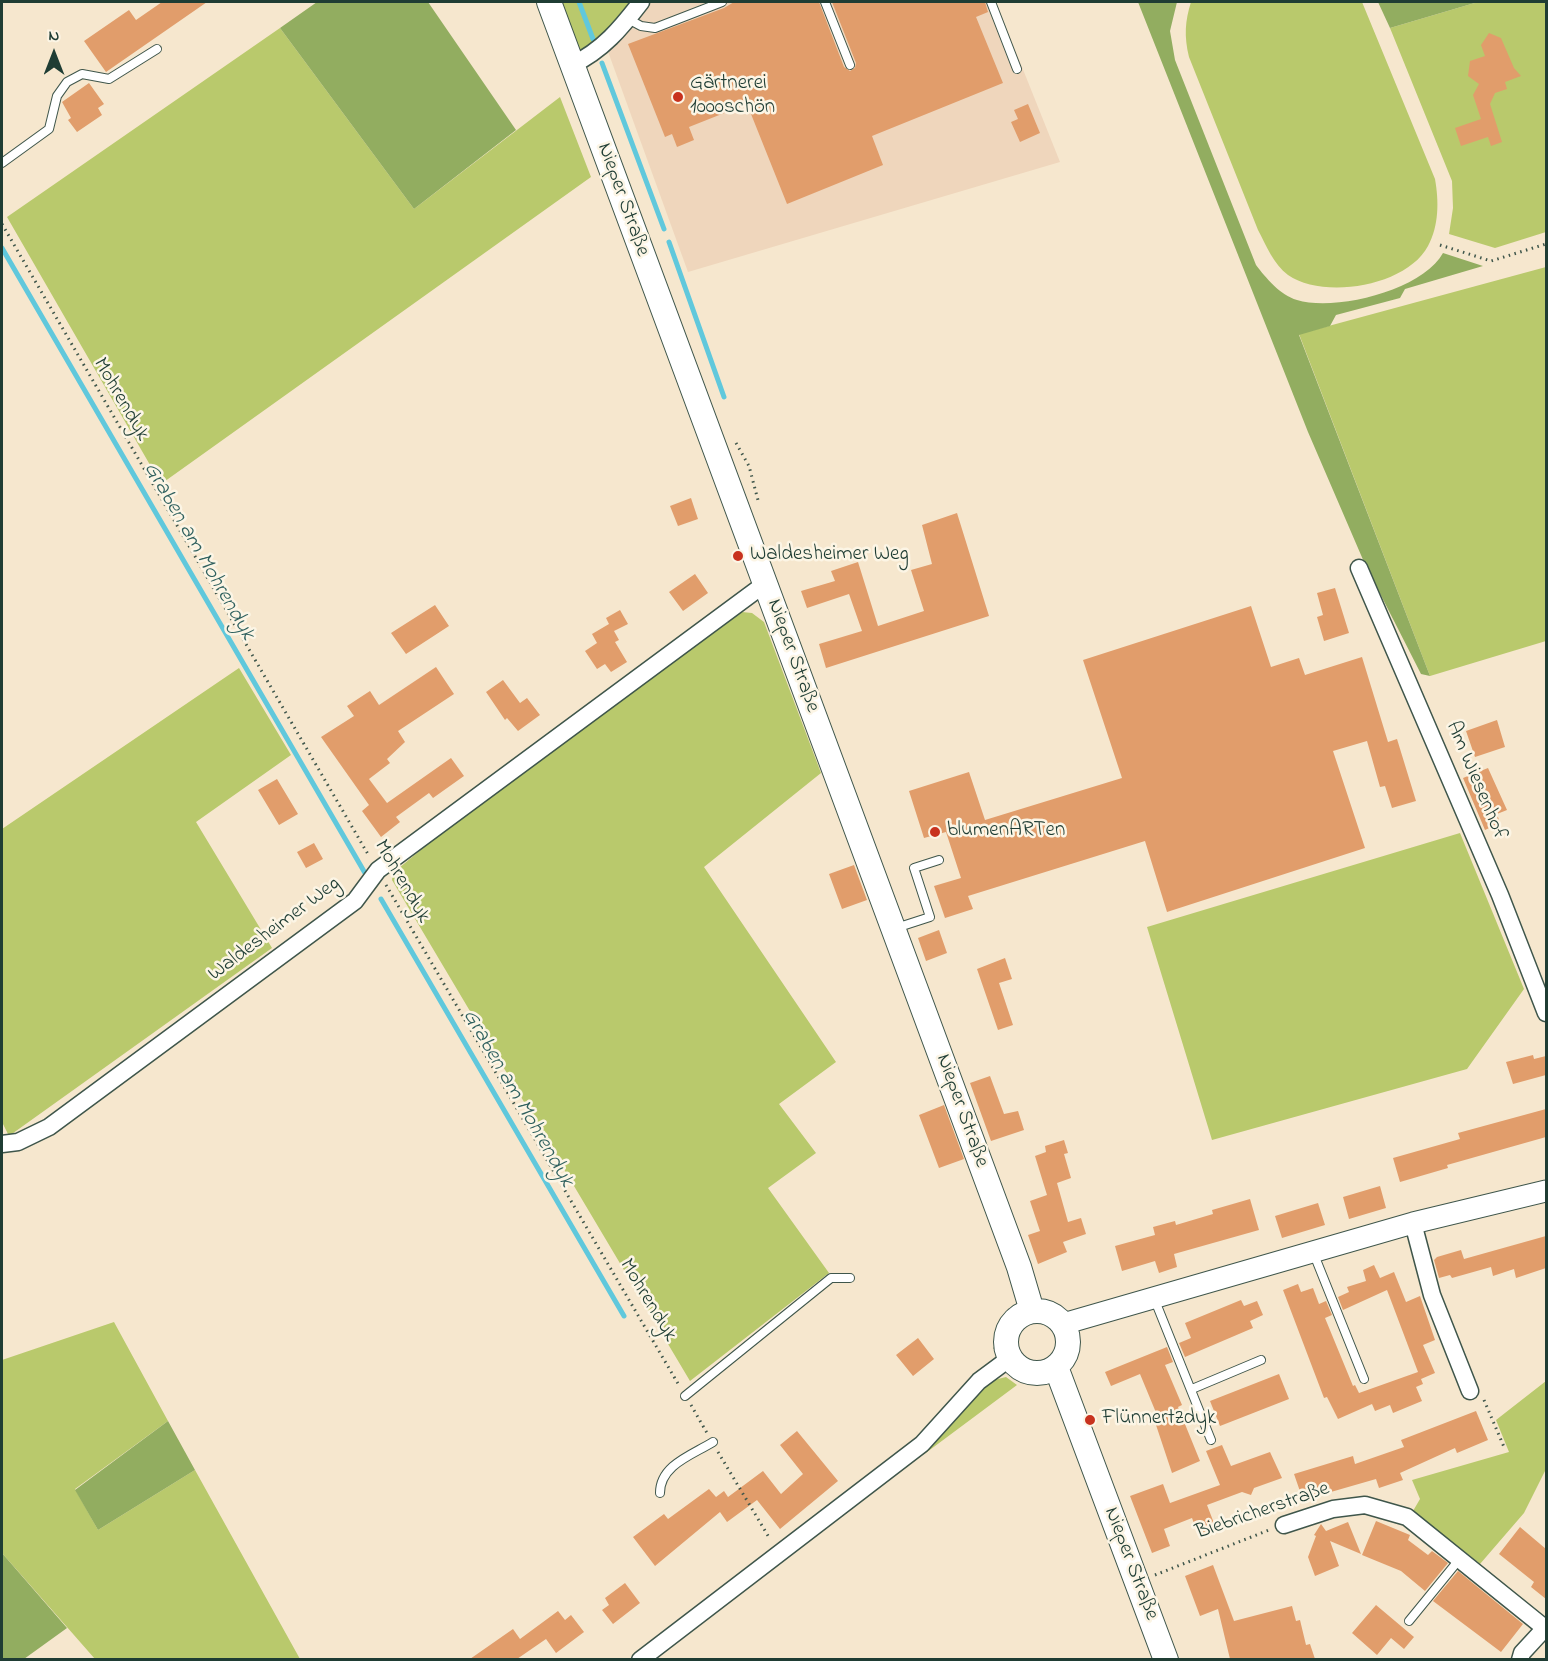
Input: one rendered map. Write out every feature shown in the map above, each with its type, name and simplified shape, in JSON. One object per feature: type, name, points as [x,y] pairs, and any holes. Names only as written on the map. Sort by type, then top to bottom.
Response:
[{"type":"main road","name":"Nieper Straße","points":[[549,2],[766,583],[1031,1305]]},
{"type":"main road","points":[[1031,1305],[1069,1322],[1069,1342],[1058,1372],[1026,1372],[1005,1361],[1007,1333],[1017,1318],[1031,1305]]},
{"type":"main road","name":"Nieper Straße","points":[[1058,1372],[1166,1659]]},
{"type":"street","points":[[572,65],[595,54],[642,2]]},
{"type":"street","name":"Am Wiesenhof","points":[[1359,568],[1500,895],[1546,1013]]},
{"type":"street","name":"Waldesheimer Weg","points":[[2,1144],[18,1142],[49,1126],[356,901],[378,870],[766,583]]},
{"type":"street","points":[[1069,1322],[1413,1223],[1546,1191]]},
{"type":"street","points":[[1413,1223],[1432,1295],[1470,1391]]},
{"type":"street","points":[[640,1659],[922,1444],[979,1381],[1005,1361]]},
{"type":"street","name":"Biebricherstraße","points":[[1284,1525],[1333,1509],[1365,1505],[1407,1517],[1458,1561],[1546,1628]]},
{"type":"street","points":[[1520,1659],[1522,1653],[1546,1628]]},
{"type":"lane","points":[[628,19],[655,28],[722,2]]},
{"type":"lane","points":[[825,2],[850,65]]},
{"type":"lane","points":[[991,2],[1017,69]]},
{"type":"lane","points":[[2,164],[48,129],[57,96],[67,82],[82,74],[109,79],[157,50]]},
{"type":"lane","points":[[893,929],[930,917],[914,868],[939,860]]},
{"type":"lane","points":[[1313,1251],[1364,1379]]},
{"type":"lane","points":[[685,1396],[831,1278],[850,1278]]},
{"type":"lane","points":[[1154,1298],[1211,1440]]},
{"type":"lane","points":[[1192,1389],[1261,1360]]},
{"type":"lane","points":[[660,1493],[660,1482],[668,1469],[713,1442]]},
{"type":"lane","points":[[1409,1621],[1458,1561]]},
{"type":"path","name":"Mohrendyk","points":[[2,224],[478,1046],[779,1554]]},
{"type":"path","points":[[1440,245],[1491,261],[1546,244]]},
{"type":"path","points":[[1031,1305],[1011,1307],[999,1323],[994,1344],[1011,1376],[1024,1382],[1045,1384],[1058,1372],[1071,1367],[1076,1358],[1079,1334],[1069,1322]]},
{"type":"path","points":[[1470,1391],[1482,1397],[1504,1447]]},
{"type":"path","name":"Biebricherstraße","points":[[1137,1582],[1284,1525]]},
{"type":"shaded area","points":[[642,2],[996,2],[1060,162],[688,272],[606,46]]},
{"type":"green space","points":[[317,2],[428,2],[516,130],[414,209],[280,28]]},
{"type":"green space","points":[[556,2],[630,2],[598,40],[581,51],[572,47]]},
{"type":"green space","points":[[1138,2],[1177,2],[1170,31],[1175,60],[1256,265],[1279,290],[1297,300],[1333,303],[1377,295],[1398,287],[1417,278],[1433,266],[1443,253],[1483,266],[1405,289],[1400,298],[1336,315],[1330,326],[1299,335],[1430,676],[1421,674],[1364,562],[1308,432]]},
{"type":"green space","points":[[1191,2],[1362,2],[1435,179],[1436,222],[1428,246],[1417,260],[1402,271],[1384,279],[1364,285],[1343,287],[1322,287],[1303,283],[1288,275],[1279,266],[1258,230],[1189,57],[1186,29]]},
{"type":"green space","points":[[1378,2],[1478,2],[1390,28]]},
{"type":"green space","points":[[1478,2],[1546,2],[1546,232],[1495,248],[1449,234],[1453,208],[1452,181],[1390,28]]},
{"type":"green space","points":[[280,28],[414,209],[560,97],[591,177],[161,484],[7,217]]},
{"type":"green space","points":[[1546,267],[1546,641],[1430,676],[1299,334]]},
{"type":"green space","points":[[742,612],[752,613],[764,622],[821,773],[704,867],[836,1062],[779,1104],[816,1153],[768,1188],[829,1273],[690,1381],[392,880],[393,873],[453,823]]},
{"type":"green space","points":[[239,668],[291,755],[196,822],[272,948],[9,1136],[2,1122],[2,829]]},
{"type":"green space","points":[[1460,833],[1524,989],[1467,1069],[1212,1140],[1147,927]]},
{"type":"green space","points":[[114,1322],[168,1421],[75,1489],[98,1530],[195,1470],[300,1659],[95,1659],[2,1553],[2,1360]]},
{"type":"green space","points":[[1006,1377],[1017,1385],[923,1455],[990,1381]]},
{"type":"green space","points":[[1546,1381],[1546,1469],[1524,1513],[1480,1564],[1413,1511],[1420,1499],[1412,1480],[1509,1452],[1496,1420]]},
{"type":"green space","points":[[168,1421],[195,1470],[98,1530],[75,1490]]},
{"type":"green space","points":[[2,1553],[67,1628],[24,1659],[2,1659]]},
{"type":"building","points":[[162,2],[207,2],[106,72],[84,41],[129,10],[136,20]]},
{"type":"building","points":[[734,2],[819,2],[844,67],[850,71],[855,68],[856,63],[832,2],[985,2],[988,12],[976,17],[1003,83],[872,136],[883,165],[787,204],[747,104],[689,127],[694,140],[677,147],[672,134],[665,137],[628,44],[724,8]]},
{"type":"building","points":[[1489,33],[1501,38],[1514,68],[1521,76],[1505,82],[1507,89],[1495,93],[1490,104],[1502,142],[1491,146],[1488,137],[1461,146],[1455,128],[1481,119],[1473,95],[1479,84],[1468,76],[1470,61],[1485,56],[1481,45]]},
{"type":"building","points":[[89,83],[104,104],[98,108],[102,115],[77,132],[68,120],[71,118],[62,102]]},
{"type":"building","points":[[1028,104],[1040,133],[1020,142],[1011,122],[1018,119],[1014,110]]},
{"type":"building","points":[[691,498],[698,519],[678,526],[670,506]]},
{"type":"building","points":[[957,513],[989,616],[826,668],[819,644],[862,631],[849,594],[807,608],[801,591],[835,581],[831,571],[858,562],[878,626],[924,611],[911,570],[932,564],[922,525]]},
{"type":"building","points":[[695,574],[708,593],[683,611],[669,592]]},
{"type":"building","points":[[1335,588],[1349,633],[1324,641],[1317,617],[1323,615],[1317,593]]},
{"type":"building","points":[[435,605],[449,626],[406,654],[391,633]]},
{"type":"building","points":[[1251,606],[1271,667],[1299,658],[1305,675],[1362,657],[1388,742],[1397,739],[1416,801],[1392,808],[1385,786],[1380,787],[1367,741],[1333,751],[1365,848],[1167,912],[1145,841],[968,896],[973,909],[945,918],[934,886],[961,878],[946,832],[924,838],[909,791],[969,772],[985,820],[1122,778],[1083,660]]},
{"type":"building","points":[[620,610],[628,624],[614,631],[619,640],[615,642],[627,662],[611,672],[605,664],[597,669],[585,651],[597,643],[592,634],[609,624],[606,618]]},
{"type":"building","points":[[436,667],[454,694],[398,731],[405,742],[387,759],[390,763],[369,779],[387,803],[451,758],[464,776],[433,798],[429,793],[396,817],[400,822],[381,837],[362,811],[369,805],[321,737],[354,716],[347,706],[370,691],[379,705]]},
{"type":"building","points":[[503,680],[520,703],[527,698],[540,715],[518,731],[507,718],[505,720],[486,692]]},
{"type":"building","points":[[1497,720],[1505,747],[1475,757],[1466,731]]},
{"type":"building","points":[[1488,768],[1507,810],[1497,814],[1500,823],[1485,830],[1463,778]]},
{"type":"building","points":[[277,779],[298,814],[279,825],[258,790]]},
{"type":"building","points":[[314,843],[323,859],[306,868],[297,852]]},
{"type":"building","points":[[854,865],[867,900],[842,909],[829,874]]},
{"type":"building","points":[[939,930],[947,953],[926,961],[918,938]]},
{"type":"building","points":[[1005,958],[1012,979],[999,983],[1013,1025],[998,1030],[977,969]]},
{"type":"building","points":[[1533,1055],[1534,1059],[1546,1056],[1546,1075],[1513,1084],[1506,1062]]},
{"type":"building","points":[[990,1076],[1004,1114],[1018,1111],[1024,1130],[991,1141],[970,1083]]},
{"type":"building","points":[[944,1105],[964,1159],[939,1168],[919,1115]]},
{"type":"building","points":[[1546,1109],[1546,1137],[1447,1165],[1448,1168],[1400,1182],[1393,1158],[1460,1139],[1458,1133]]},
{"type":"building","points":[[1064,1140],[1068,1153],[1064,1154],[1071,1178],[1057,1183],[1068,1222],[1081,1218],[1086,1234],[1063,1242],[1067,1252],[1038,1264],[1028,1235],[1040,1231],[1030,1201],[1047,1195],[1035,1156],[1046,1152],[1045,1146]]},
{"type":"building","points":[[1380,1186],[1386,1208],[1349,1219],[1343,1197]]},
{"type":"building","points":[[1250,1199],[1259,1230],[1174,1254],[1177,1267],[1159,1273],[1155,1261],[1122,1271],[1115,1246],[1155,1235],[1153,1227],[1175,1221],[1176,1225],[1213,1214],[1212,1210]]},
{"type":"building","points":[[1318,1203],[1325,1225],[1282,1238],[1275,1216]]},
{"type":"building","points":[[1546,1236],[1546,1268],[1516,1278],[1514,1269],[1493,1276],[1491,1267],[1452,1278],[1450,1275],[1439,1278],[1434,1260],[1437,1257],[1461,1250],[1464,1259]]},
{"type":"building","points":[[1374,1265],[1380,1278],[1394,1272],[1406,1302],[1420,1296],[1435,1340],[1423,1345],[1435,1373],[1421,1379],[1423,1384],[1416,1387],[1422,1401],[1393,1413],[1390,1405],[1375,1411],[1372,1404],[1338,1419],[1327,1397],[1324,1398],[1283,1290],[1298,1284],[1301,1292],[1313,1288],[1319,1304],[1326,1301],[1332,1315],[1325,1318],[1353,1386],[1355,1385],[1359,1393],[1418,1372],[1387,1290],[1343,1310],[1338,1297],[1349,1292],[1347,1287],[1366,1281],[1363,1270]]},
{"type":"building","points":[[1241,1300],[1244,1306],[1257,1301],[1263,1315],[1250,1321],[1253,1328],[1185,1357],[1179,1343],[1191,1338],[1185,1323]]},
{"type":"building","points":[[918,1338],[934,1359],[913,1376],[896,1355]]},
{"type":"building","points":[[1167,1347],[1173,1362],[1165,1365],[1182,1405],[1178,1407],[1200,1461],[1172,1473],[1155,1422],[1157,1415],[1140,1374],[1111,1386],[1105,1372]]},
{"type":"building","points":[[1279,1374],[1289,1399],[1220,1426],[1210,1401]]},
{"type":"building","points":[[1476,1411],[1488,1440],[1457,1453],[1455,1448],[1400,1473],[1403,1480],[1379,1488],[1376,1479],[1303,1500],[1294,1474],[1353,1456],[1355,1464],[1404,1447],[1401,1440]]},
{"type":"building","points":[[797,1431],[838,1481],[780,1529],[757,1500],[727,1522],[720,1512],[655,1566],[633,1537],[664,1514],[668,1519],[709,1489],[716,1497],[724,1491],[728,1497],[763,1471],[781,1494],[803,1474],[780,1445]]},
{"type":"building","points":[[1222,1445],[1231,1466],[1270,1452],[1282,1478],[1254,1488],[1251,1495],[1242,1492],[1207,1505],[1217,1531],[1199,1537],[1192,1518],[1164,1529],[1170,1546],[1152,1553],[1130,1496],[1163,1484],[1170,1503],[1220,1485],[1206,1451]]},
{"type":"building","points":[[1376,1521],[1410,1535],[1408,1540],[1428,1555],[1432,1551],[1448,1563],[1425,1591],[1401,1571],[1362,1555]]},
{"type":"building","points":[[1348,1522],[1361,1554],[1330,1541],[1339,1566],[1315,1576],[1308,1557],[1316,1536],[1314,1535],[1321,1524],[1326,1531]]},
{"type":"building","points":[[1520,1527],[1546,1549],[1546,1599],[1531,1587],[1534,1582],[1499,1554]]},
{"type":"building","points":[[1213,1565],[1234,1621],[1292,1606],[1296,1621],[1300,1620],[1306,1645],[1310,1644],[1315,1659],[1230,1659],[1218,1609],[1200,1616],[1185,1576]]},
{"type":"building","points":[[1458,1571],[1523,1624],[1501,1652],[1433,1601]]},
{"type":"building","points":[[625,1583],[640,1603],[613,1624],[602,1610],[609,1605],[605,1598]]},
{"type":"building","points":[[1376,1605],[1414,1637],[1404,1649],[1391,1638],[1377,1655],[1352,1633]]},
{"type":"building","points":[[558,1611],[565,1620],[571,1615],[584,1632],[556,1653],[546,1639],[517,1659],[470,1659],[513,1629],[520,1639]]},
{"type":"waterway","points":[[579,2],[593,39]]},
{"type":"waterway","points":[[602,63],[664,229]]},
{"type":"waterway","points":[[669,242],[724,397]]},
{"type":"waterway","name":"Graben am Mohrendyk","points":[[2,248],[365,873]]},
{"type":"waterway","name":"Graben am Mohrendyk","points":[[381,899],[624,1316]]},
{"type":"place","name":"Gärtnerei 1000schön","points":[[678,97]]},
{"type":"place","name":"Waldesheimer Weg","points":[[738,556]]},
{"type":"place","name":"blumenARTen","points":[[935,832]]},
{"type":"place","name":"Flünnertzdyk","points":[[1090,1420]]}]
